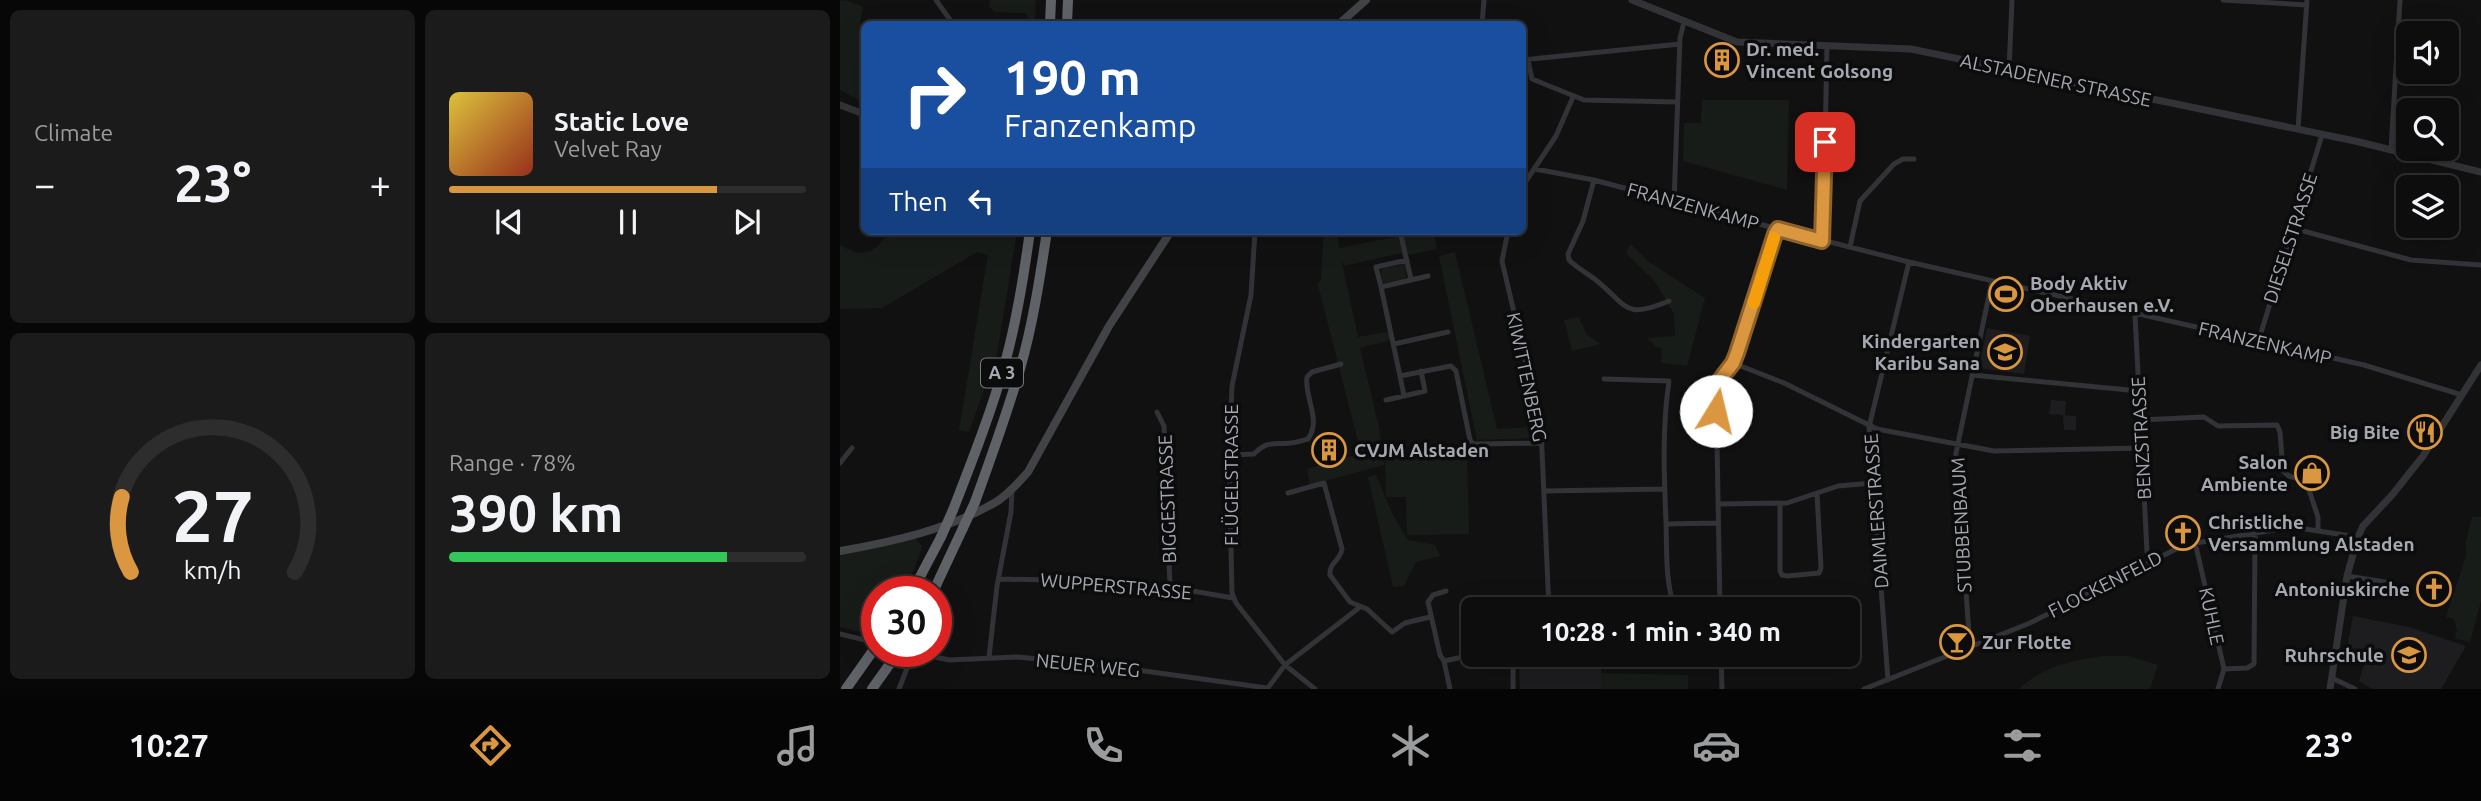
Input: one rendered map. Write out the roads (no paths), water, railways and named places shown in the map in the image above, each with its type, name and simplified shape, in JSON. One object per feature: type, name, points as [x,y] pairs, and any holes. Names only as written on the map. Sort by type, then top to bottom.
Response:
[{"type":"highway","points":[[1050,21],[1051,0]]},
{"type":"highway","points":[[1068,0],[1068,21]]},
{"type":"highway","name":"A 3","points":[[920,576],[953,510],[986,426],[1006,361],[1029,235]]},
{"type":"highway","name":"A 3","points":[[940,576],[975,502],[999,440],[1021,367],[1039,284],[1045,235]]},
{"type":"highway","points":[[846,689],[861,667]]},
{"type":"highway","points":[[872,689],[888,667]]},
{"type":"main road","points":[[1342,21],[1366,0]]},
{"type":"main road","points":[[840,551],[953,523],[997,502],[1012,490],[1028,472],[1109,326],[1168,235]]},
{"type":"street","points":[[936,0],[951,21]]},
{"type":"street","points":[[1482,21],[1484,0]]},
{"type":"street","name":"ALSTADENER STRASSE","points":[[1632,0],[1737,42],[1911,49],[2298,129],[2481,172]]},
{"type":"street","points":[[2009,71],[2012,0]]},
{"type":"street","points":[[2222,0],[2307,3],[2298,129]]},
{"type":"street","points":[[2391,150],[2400,0]]},
{"type":"street","points":[[1674,202],[1680,44],[1684,22]]},
{"type":"street","points":[[1526,60],[1680,44]]},
{"type":"street","points":[[1822,241],[1827,45]]},
{"type":"street","points":[[1526,63],[1532,79],[1573,97],[1588,100],[1678,102]]},
{"type":"street","points":[[1526,181],[1556,136],[1573,97]]},
{"type":"street","points":[[840,105],[861,113]]},
{"type":"street","name":"DIESELSTRASSE","points":[[2256,341],[2260,336],[2322,135]]},
{"type":"street","points":[[1850,247],[1860,201],[1894,164],[1903,159],[1914,159]]},
{"type":"street","name":"FRANZENKAMP","points":[[1535,169],[1594,180],[1909,262],[2364,365],[2462,395]]},
{"type":"street","points":[[1594,180],[1583,221],[1568,254],[1569,260],[1597,281],[1624,308],[1638,310],[1669,301]]},
{"type":"street","points":[[2292,228],[2411,260],[2481,265]]},
{"type":"street","points":[[1720,597],[1716,387],[1733,363],[1778,229]]},
{"type":"street","name":"FLÜGELSTRASSE","points":[[1233,598],[1230,455],[1232,386],[1252,291],[1255,235]]},
{"type":"street","points":[[1401,235],[1411,279]]},
{"type":"street","name":"KIWITTENBERG","points":[[1507,235],[1502,261],[1541,421],[1548,597]]},
{"type":"street","points":[[1404,396],[1376,267],[1407,260]]},
{"type":"street","name":"DAIMLERSTRASSE","points":[[1888,680],[1869,427],[1909,262]]},
{"type":"street","points":[[1381,287],[1428,276]]},
{"type":"street","name":"STUBBENBAUM","points":[[1970,647],[1956,453],[1992,281]]},
{"type":"street","name":"BENZSTRASSE","points":[[2135,314],[2147,552],[2150,561]]},
{"type":"street","points":[[1394,344],[1448,332]]},
{"type":"street","points":[[1733,363],[1791,386],[1869,427],[1994,451],[2142,448]]},
{"type":"street","points":[[1230,455],[1254,454],[1262,446],[1276,442],[1291,443],[1308,439],[1314,422],[1307,377],[1312,372],[1341,364]]},
{"type":"street","points":[[2330,689],[2347,576],[2358,537],[2366,523],[2423,456],[2481,365]]},
{"type":"street","points":[[1400,376],[1448,366],[1455,369],[1473,444],[1542,443]]},
{"type":"street","points":[[1386,400],[1425,391],[1421,371]]},
{"type":"street","points":[[1972,374],[2138,391]]},
{"type":"street","points":[[1604,379],[1669,381],[1665,417],[1664,489],[1672,597]]},
{"type":"street","name":"BIGGESTRASSE","points":[[1157,412],[1164,426],[1170,587]]},
{"type":"street","points":[[2140,420],[2204,417],[2218,426],[2277,425],[2283,471],[2289,476],[2306,481],[2318,517],[2318,531]]},
{"type":"street","points":[[840,463],[852,448]]},
{"type":"street","points":[[1288,493],[1324,483],[1342,548],[1340,556],[1333,562],[1330,575],[1350,602],[1367,609],[1392,632],[1405,623],[1430,617]]},
{"type":"street","points":[[1718,504],[1796,501],[1842,485],[1872,483]]},
{"type":"street","points":[[1544,491],[1664,489]]},
{"type":"street","points":[[989,657],[1012,490]]},
{"type":"street","points":[[1780,503],[1782,575],[1817,574],[1821,568],[1817,493]]},
{"type":"street","points":[[1666,524],[1718,523]]},
{"type":"street","name":"FLOCKENFELD","points":[[1864,689],[2040,618],[2174,548],[2195,542],[2292,527],[2358,537]]},
{"type":"street","points":[[2224,669],[2248,668],[2254,664],[2255,533]]},
{"type":"street","name":"KUHLE","points":[[2195,542],[2224,669],[2218,689]]},
{"type":"street","points":[[2347,576],[2391,583]]},
{"type":"street","name":"WUPPERSTRASSE","points":[[999,579],[1095,581],[1170,587],[1233,598]]},
{"type":"street","points":[[1446,591],[1430,597],[1428,603],[1450,689]]},
{"type":"street","points":[[1233,598],[1285,665],[1315,689]]},
{"type":"street","points":[[1267,689],[1285,665],[1360,607]]},
{"type":"street","points":[[840,634],[861,640]]},
{"type":"street","name":"NEUER WEG","points":[[952,660],[1022,657],[1116,667],[1267,689]]},
{"type":"street","points":[[1444,661],[1461,657]]},
{"type":"street","points":[[899,689],[906,667]]},
{"type":"street","points":[[1513,667],[1513,689]]},
{"type":"street","points":[[1721,667],[1722,689]]},
{"type":"street","points":[[2332,678],[2355,689]]},
{"type":"place","name":"Dr. med. Vincent Golsong","points":[[1722,60]]},
{"type":"place","name":"Body Aktiv Oberhausen e.V.","points":[[2006,294]]},
{"type":"place","name":"Kindergarten Karibu Sana","points":[[2005,352]]},
{"type":"place","name":"Big Bite","points":[[2425,432]]},
{"type":"place","name":"CVJM Alstaden","points":[[1329,450]]},
{"type":"place","name":"Salon Ambiente","points":[[2312,473]]},
{"type":"place","name":"Christliche Versammlung Alstaden","points":[[2183,533]]},
{"type":"place","name":"Antoniuskirche","points":[[2434,589]]},
{"type":"place","name":"Zur Flotte","points":[[1957,642]]},
{"type":"place","name":"Ruhrschule","points":[[2409,655]]}]
